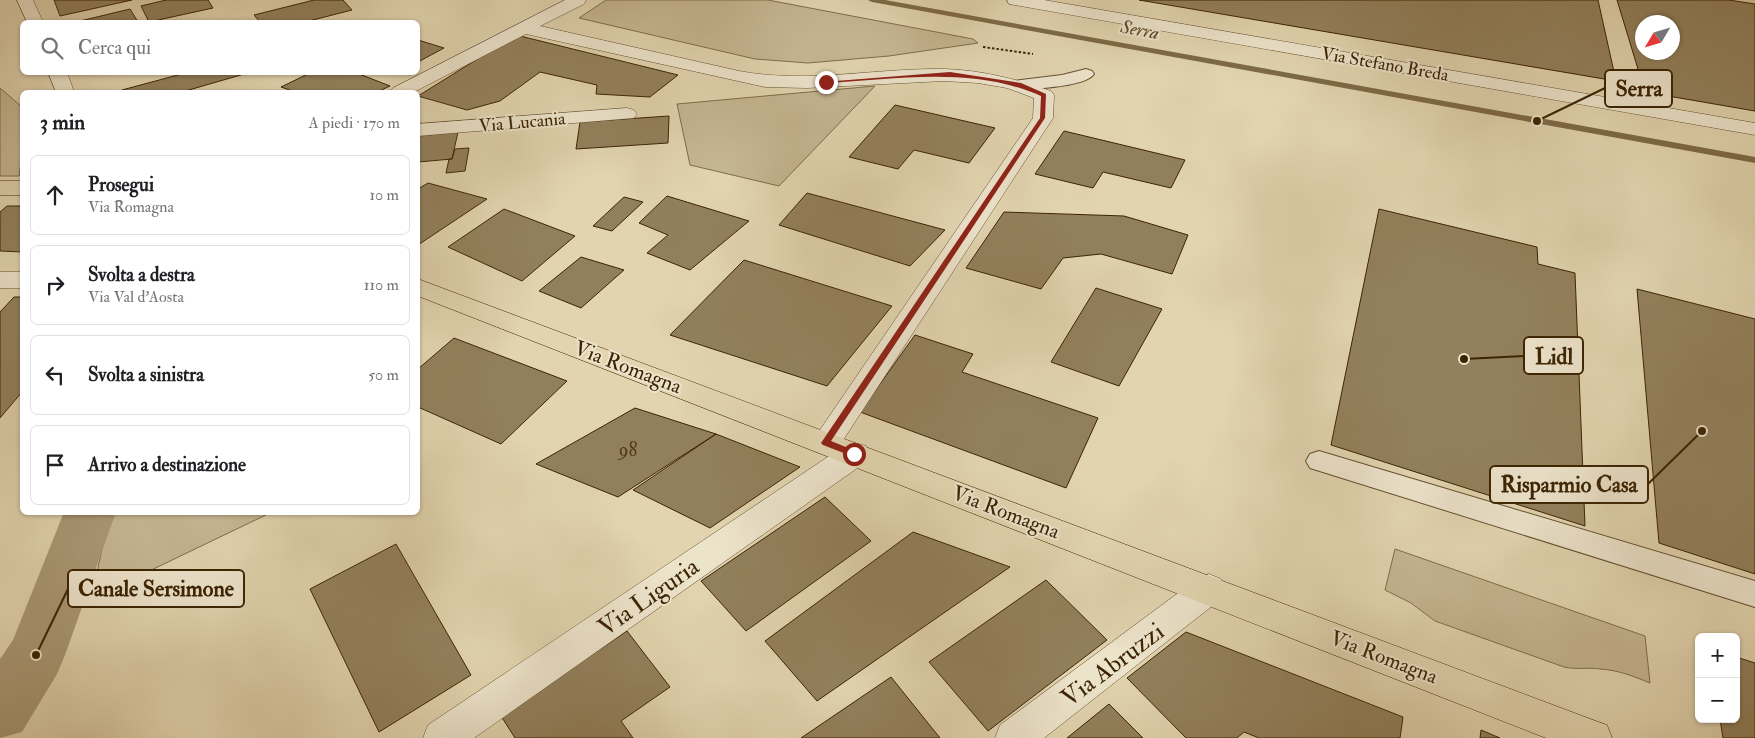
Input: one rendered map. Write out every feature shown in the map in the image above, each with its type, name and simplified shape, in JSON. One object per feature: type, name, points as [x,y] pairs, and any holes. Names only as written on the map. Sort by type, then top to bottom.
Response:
[{"type":"main road","points":[[0,188],[20,188]]},
{"type":"main road","name":"Via Romagna","points":[[420,289],[1209,589],[1594,738]]},
{"type":"street","points":[[26,0],[34,20]]},
{"type":"street","points":[[404,90],[578,0]]},
{"type":"street","name":"Via Stefano Breda","points":[[1015,0],[1755,129]]},
{"type":"street","points":[[524,28],[739,77],[772,82],[826,82],[950,74],[1021,85],[1044,96],[1042,118],[840,448]]},
{"type":"street","points":[[58,75],[64,90]]},
{"type":"street","name":"Via Lucania","points":[[420,130],[627,114]]},
{"type":"street","points":[[0,280],[20,280]]},
{"type":"street","name":"Via Liguria","points":[[442,738],[840,448]]},
{"type":"street","name":"Via Abruzzi","points":[[1014,738],[1209,589]]},
{"type":"lane","points":[[1021,85],[1048,80],[1072,79],[1086,74]]},
{"type":"lane","points":[[1319,461],[1755,594]]},
{"type":"shaded area","points":[[606,0],[768,0],[973,39],[978,43],[889,56],[808,63],[755,59],[579,18]]},
{"type":"shaded area","points":[[875,86],[779,186],[690,165],[677,104]]},
{"type":"shaded area","points":[[0,88],[20,105],[20,169],[19,176],[0,176]]},
{"type":"shaded area","points":[[109,515],[266,515],[91,599]]},
{"type":"shaded area","points":[[1395,549],[1645,636],[1650,683],[1613,671],[1596,668],[1564,667],[1435,621],[1411,603],[1385,590]]},
{"type":"building","points":[[54,0],[132,0],[60,16]]},
{"type":"building","points":[[166,0],[208,0],[213,8],[158,20],[148,20],[141,6]]},
{"type":"building","points":[[314,0],[343,0],[352,10],[313,20],[258,20],[254,15]]},
{"type":"building","points":[[1139,0],[1598,0],[1616,81]]},
{"type":"building","points":[[1617,0],[1729,0],[1755,4],[1755,111],[1645,92],[1635,60],[1680,60],[1680,15],[1635,15],[1635,59]]},
{"type":"building","points":[[130,9],[137,20],[84,20]]},
{"type":"building","points":[[516,35],[678,75],[650,97],[596,94],[597,85],[540,72],[500,101],[467,110],[420,97],[420,95]]},
{"type":"building","points":[[420,41],[444,48],[420,61]]},
{"type":"building","points":[[178,75],[241,75],[189,90],[122,90]]},
{"type":"building","points":[[306,75],[362,75],[390,86],[381,90],[289,90],[281,87]]},
{"type":"building","points":[[895,105],[995,128],[969,163],[914,150],[898,169],[849,157]]},
{"type":"building","points":[[669,116],[668,143],[576,149],[580,122]]},
{"type":"building","points":[[1064,131],[1185,160],[1171,188],[1103,172],[1093,188],[1035,174]]},
{"type":"building","points":[[458,132],[452,159],[420,162],[420,136]]},
{"type":"building","points":[[469,148],[465,171],[446,173],[449,159],[452,159],[455,149]]},
{"type":"building","points":[[428,183],[487,199],[420,244],[420,188]]},
{"type":"building","points":[[807,193],[945,230],[910,266],[779,225]]},
{"type":"building","points":[[667,196],[749,221],[690,270],[647,253],[668,235],[639,223]]},
{"type":"building","points":[[624,197],[643,202],[612,231],[593,226]]},
{"type":"building","points":[[7,206],[20,206],[20,252],[0,251],[0,212]]},
{"type":"building","points":[[504,209],[575,236],[522,281],[448,247]]},
{"type":"building","points":[[1379,209],[1537,247],[1538,264],[1575,273],[1585,526],[1331,445]]},
{"type":"building","points":[[1004,212],[1124,216],[1188,235],[1172,274],[1101,254],[1063,258],[1041,289],[966,268]]},
{"type":"building","points":[[581,257],[624,270],[581,308],[539,291]]},
{"type":"building","points":[[744,260],[892,306],[827,386],[670,335]]},
{"type":"building","points":[[1096,288],[1162,309],[1119,386],[1051,362]]},
{"type":"building","points":[[1637,289],[1755,319],[1755,574],[1659,543]]},
{"type":"building","points":[[14,297],[20,297],[20,394],[0,418],[0,312]]},
{"type":"building","points":[[915,335],[973,354],[962,372],[1098,418],[1066,488],[860,412]]},
{"type":"building","points":[[454,338],[567,381],[501,444],[420,408],[420,367]]},
{"type":"building","points":[[635,408],[716,434],[618,497],[536,464]]},
{"type":"building","points":[[716,434],[800,467],[710,528],[633,490]]},
{"type":"building","points":[[825,497],[871,541],[746,631],[701,581]]},
{"type":"building","points":[[913,532],[1010,567],[817,701],[765,641]]},
{"type":"building","points":[[396,544],[471,675],[379,732],[310,589]]},
{"type":"building","points":[[1046,580],[1107,640],[988,731],[929,662]]},
{"type":"building","points":[[627,631],[670,687],[621,721],[633,738],[515,738],[501,716]]},
{"type":"building","points":[[1186,632],[1403,717],[1400,738],[1259,738],[1244,732],[1237,738],[1186,738],[1127,678]]},
{"type":"building","points":[[1740,658],[1755,663],[1755,738],[1723,738],[1721,723],[1740,723]]},
{"type":"building","points":[[891,677],[940,738],[801,738]]},
{"type":"building","points":[[1109,704],[1143,738],[1067,738]]},
{"type":"building","points":[[1481,730],[1500,738],[1480,738]]},
{"type":"waterway","name":"Serra","points":[[872,0],[1755,160]]},
{"type":"waterway","points":[[0,711],[36,655],[89,515]]},
{"type":"place","name":"Serra","points":[[1537,121]]},
{"type":"place","name":"Lidl","points":[[1464,359]]},
{"type":"place","name":"Risparmio Casa","points":[[1702,431]]},
{"type":"place","name":"Canale Sersimone","points":[[36,655]]},
{"type":"route","points":[[826,82],[950,74],[1021,85],[1044,96],[1042,118],[826,443],[854,454]]}]
